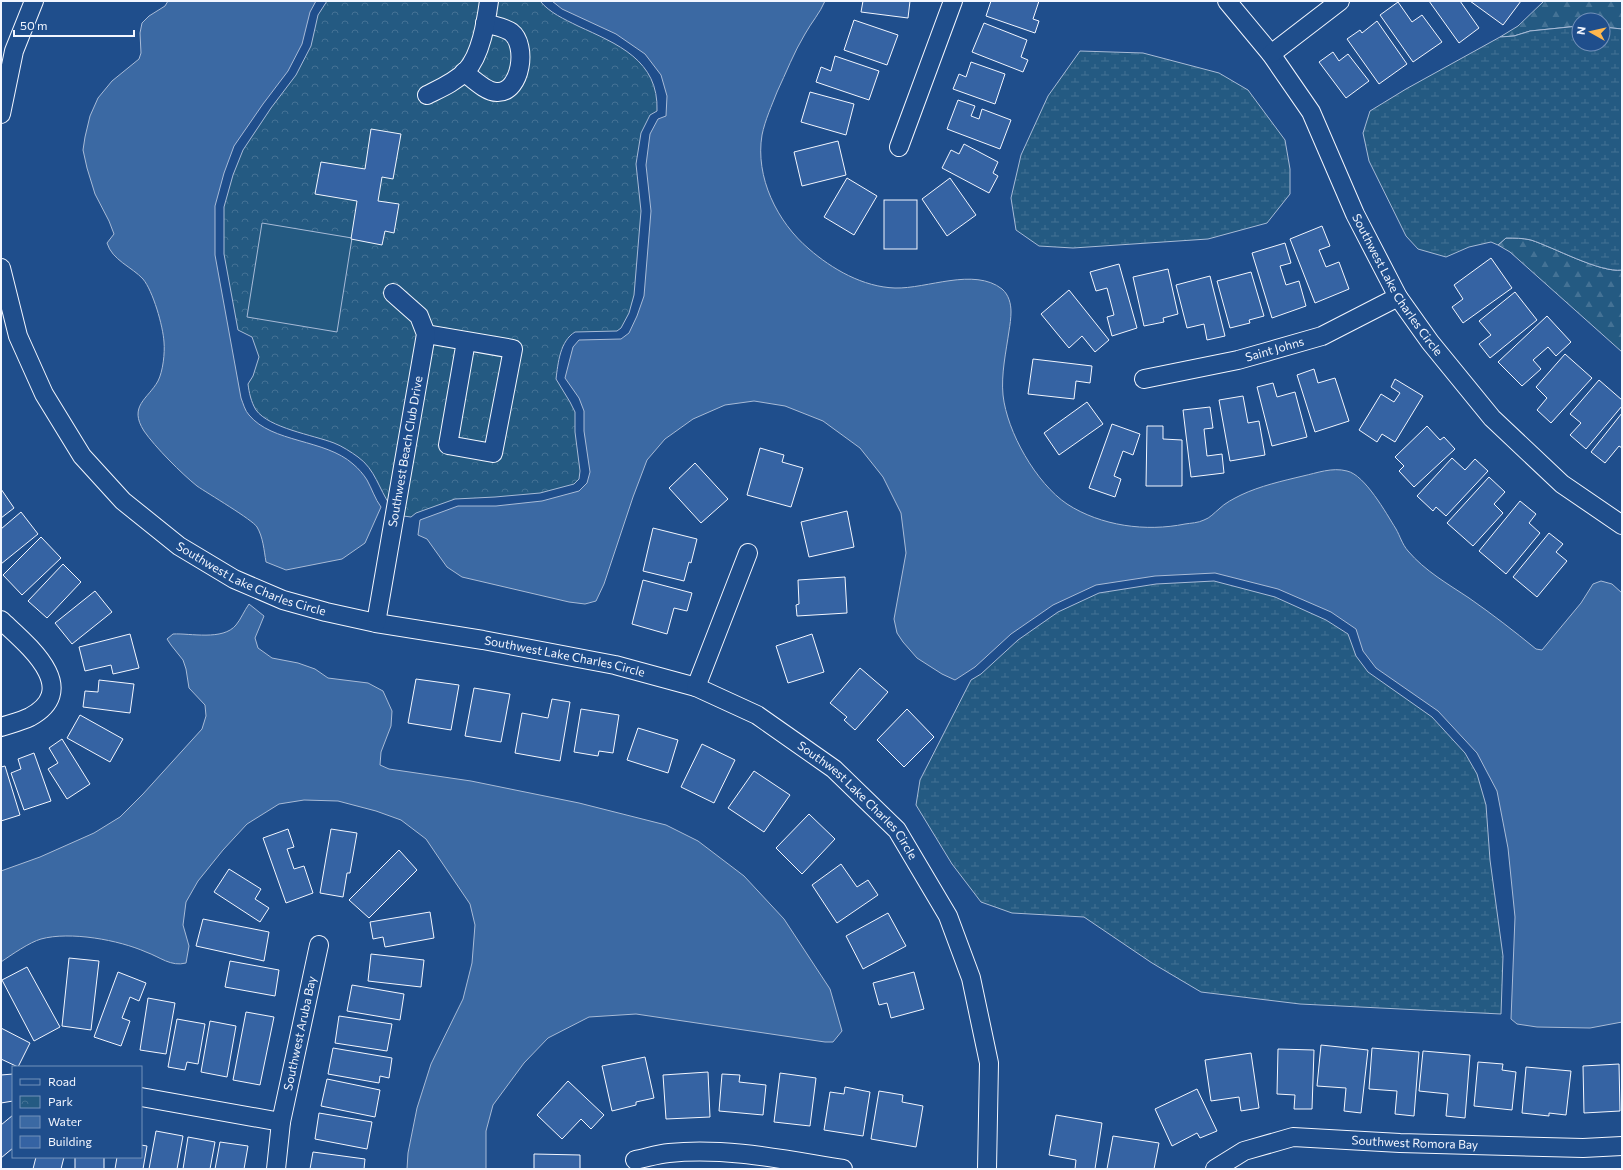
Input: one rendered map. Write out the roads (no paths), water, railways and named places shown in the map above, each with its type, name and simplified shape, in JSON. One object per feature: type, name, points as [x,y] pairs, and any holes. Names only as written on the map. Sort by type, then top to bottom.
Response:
[{"type":"street","points":[[1,114],[14,51],[34,1]]},
{"type":"street","points":[[427,96],[451,83],[467,70],[479,47],[489,1]]},
{"type":"street","points":[[899,147],[953,1]]},
{"type":"street","name":"Southwest Lake Charles Circle","points":[[1227,1],[1271,54],[1311,112],[1355,214],[1398,296],[1430,342],[1492,418],[1562,484],[1622,525]]},
{"type":"street","points":[[1271,54],[1340,1]]},
{"type":"street","points":[[464,72],[493,92],[499,93],[507,90],[514,81],[520,65],[520,44],[511,32],[504,28],[485,24]]},
{"type":"street","name":"Southwest Lake Charles Circle","points":[[1,268],[18,336],[44,394],[82,456],[123,501],[179,546],[234,579],[283,600],[326,612],[376,623],[490,641],[616,664],[696,687],[757,715],[834,769],[897,830],[948,916],[971,978],[990,1063],[987,1169]]},
{"type":"street","points":[[393,293],[419,316],[426,334],[513,349],[493,453],[448,445],[466,341]]},
{"type":"street","name":"Saint Johns","points":[[1144,379],[1238,360],[1322,336],[1398,296]]},
{"type":"street","name":"Southwest Beach Club Drive","points":[[376,623],[426,334]]},
{"type":"street","points":[[696,687],[748,553]]},
{"type":"street","points":[[1,620],[39,656],[50,673],[52,693],[44,706],[30,717],[1,727]]},
{"type":"street","name":"Southwest Aruba Bay","points":[[276,1169],[281,1122],[319,945]]},
{"type":"street","points":[[142,1097],[281,1122]]},
{"type":"street","name":"Southwest Romora Bay","points":[[1215,1169],[1244,1151],[1293,1138],[1583,1148],[1622,1146]]},
{"type":"street","points":[[635,1160],[668,1153],[707,1152],[740,1154],[843,1169]]},
{"type":"water","points":[[168,1],[316,1],[310,12],[302,44],[288,71],[234,146],[224,173],[215,206],[215,255],[241,398],[245,409],[259,424],[271,431],[328,450],[341,456],[355,466],[369,483],[381,507],[365,543],[342,559],[286,570],[266,562],[262,539],[257,527],[229,506],[191,481],[155,445],[144,431],[140,422],[138,415],[141,403],[158,381],[161,372],[164,351],[162,327],[154,300],[147,284],[113,254],[107,243],[114,234],[95,194],[83,150],[90,116],[98,98],[112,81],[139,59],[141,53],[140,33],[142,23],[149,16],[165,6]]},
{"type":"water","points":[[552,1],[825,1],[794,55],[777,92],[763,129],[761,151],[762,167],[765,182],[771,198],[787,226],[809,249],[849,276],[871,284],[895,288],[964,279],[978,280],[991,283],[1004,291],[1011,306],[1003,379],[1003,395],[1010,425],[1025,456],[1044,483],[1067,504],[1080,512],[1109,522],[1139,527],[1170,526],[1194,523],[1210,517],[1229,501],[1256,489],[1319,472],[1341,470],[1354,474],[1368,487],[1387,514],[1406,548],[1422,565],[1486,610],[1536,649],[1542,650],[1581,603],[1593,584],[1601,581],[1612,584],[1622,593],[1622,1022],[1590,1028],[1537,1027],[1517,1024],[1511,1019],[1515,917],[1508,848],[1497,791],[1477,753],[1438,711],[1376,668],[1363,651],[1356,629],[1331,612],[1278,589],[1215,573],[1155,576],[1096,585],[1053,605],[1011,634],[975,667],[955,680],[942,674],[917,658],[897,633],[894,619],[906,553],[901,513],[883,477],[860,448],[823,421],[785,406],[754,401],[725,405],[693,419],[665,439],[647,460],[604,584],[596,601],[585,604],[569,602],[462,577],[447,567],[427,539],[418,535],[420,520],[458,506],[496,506],[542,501],[579,491],[587,483],[590,472],[584,431],[584,411],[579,398],[565,378],[573,347],[579,340],[621,339],[629,333],[644,296],[651,211],[646,165],[650,134],[658,119],[666,116],[667,96],[661,75],[645,54],[616,34],[562,9]]},
{"type":"water","points":[[249,604],[264,616],[255,638],[258,648],[272,658],[298,663],[315,669],[328,678],[368,683],[383,691],[392,711],[391,726],[381,752],[380,765],[389,769],[471,781],[579,803],[666,825],[698,841],[744,876],[784,919],[830,989],[842,1031],[833,1042],[825,1042],[636,1014],[589,1017],[548,1038],[524,1063],[493,1105],[486,1131],[486,1169],[407,1169],[408,1153],[417,1108],[431,1064],[463,999],[472,963],[475,925],[470,904],[426,839],[401,820],[376,811],[338,801],[304,800],[279,804],[247,824],[223,850],[198,881],[186,902],[183,925],[189,946],[186,963],[170,963],[151,954],[122,944],[80,936],[41,939],[21,949],[1,962],[1,871],[40,857],[94,833],[120,817],[143,794],[202,729],[206,716],[205,705],[189,688],[183,660],[167,639],[173,634],[215,635],[223,633],[236,625]]}]
